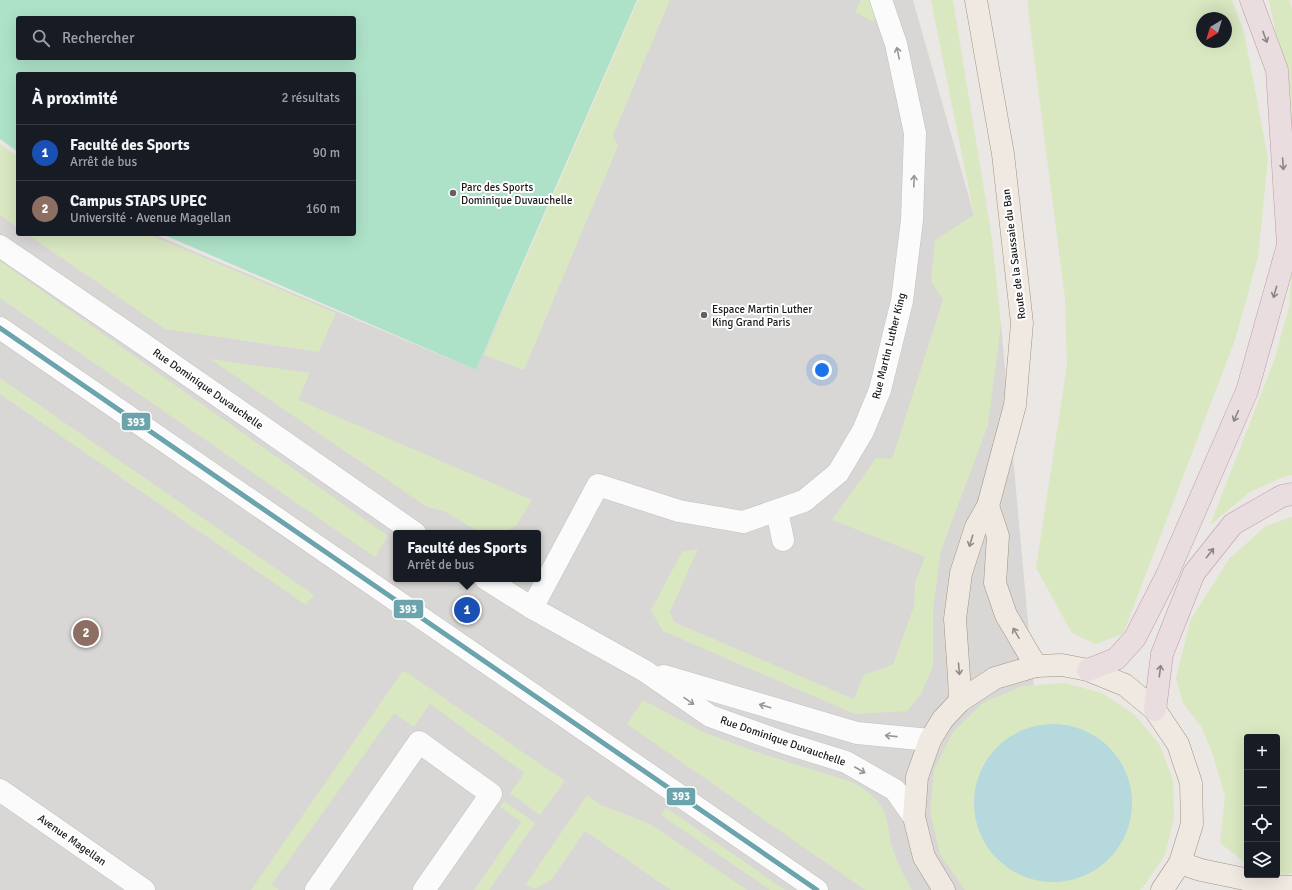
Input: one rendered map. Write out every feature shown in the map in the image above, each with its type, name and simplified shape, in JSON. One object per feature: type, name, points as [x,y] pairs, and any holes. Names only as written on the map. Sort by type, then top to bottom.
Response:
[{"type":"highway","points":[[1088,670],[1116,659],[1135,638],[1167,575],[1247,391],[1288,245],[1277,70],[1251,0]]},
{"type":"highway","points":[[1155,710],[1162,654],[1194,573],[1233,524],[1282,496],[1292,494]]},
{"type":"main road","name":"Route de la Saussaie du Ban","points":[[960,701],[960,676],[955,619],[961,573],[976,528],[988,506],[1015,405],[1022,323],[1003,154],[976,0]]},
{"type":"main road","points":[[988,506],[998,536],[995,583],[1006,615],[1036,666]]},
{"type":"main road","points":[[944,890],[924,857],[914,817],[917,777],[930,740],[943,719],[960,701],[995,678],[1036,666],[1062,665],[1088,670],[1124,685],[1155,710],[1178,744],[1191,783],[1192,824],[1180,863],[1162,890]]},
{"type":"main road","points":[[1180,863],[1201,870],[1283,887],[1292,887]]},
{"type":"street","name":"Rue Martin Luther King","points":[[532,608],[598,485],[679,512],[743,522],[804,501],[838,473],[863,431],[880,390],[902,301],[912,220],[915,134],[896,44],[881,0]]},
{"type":"street","name":"Rue Dominique Duvauchelle","points":[[0,246],[411,530]]},
{"type":"street","points":[[0,328],[817,890]]},
{"type":"street","points":[[776,511],[783,540]]},
{"type":"street","name":"Rue Dominique Duvauchelle","points":[[491,582],[532,608],[645,671],[710,716],[785,743],[846,762],[895,790],[914,817]]},
{"type":"street","name":"Rue Dominique Duvauchelle","points":[[645,671],[857,733],[930,740]]},
{"type":"street","points":[[316,890],[419,742],[491,794],[424,890]]},
{"type":"street","name":"Avenue Magellan","points":[[0,790],[144,890]]},
{"type":"shaded area","points":[[642,0],[913,0],[974,215],[1001,324],[1046,821],[1099,890],[0,890],[0,169],[16,176],[16,236],[158,236],[476,370]]},
{"type":"shaded area","points":[[670,0],[861,0],[855,12],[879,25],[887,56],[878,76],[889,83],[880,104],[903,119],[906,146],[896,166],[904,170],[876,243],[613,136]]},
{"type":"shaded area","points":[[331,324],[565,425],[532,500],[298,400]]},
{"type":"shaded area","points":[[832,520],[925,557],[915,583],[914,606],[893,664],[864,675],[854,699],[674,622],[670,612],[698,549],[774,580],[795,533],[823,544]]},
{"type":"shaded area","points":[[430,704],[524,773],[500,807],[521,822],[474,890],[279,890],[272,884],[394,713],[414,727]]},
{"type":"green space","name":"Parc des Sports Dominique Duvauchelle","points":[[0,0],[637,0],[476,370],[167,236],[356,236],[356,72],[16,72],[16,151],[0,139]]},
{"type":"green space","points":[[638,0],[670,0],[613,136],[618,146],[524,370],[484,355]]},
{"type":"green space","points":[[861,0],[874,0],[879,17],[872,21],[855,12]]},
{"type":"green space","points":[[931,0],[953,0],[992,239],[1001,324],[988,425],[941,550],[933,610],[933,666],[921,694],[907,711],[855,714],[663,631],[651,610],[682,552],[698,549],[670,612],[853,699],[864,675],[893,664],[914,606],[915,583],[925,557],[832,520],[876,458],[892,459],[943,300],[931,281],[935,240],[974,215]]},
{"type":"green space","points":[[1028,0],[1232,0],[1244,32],[1268,158],[1258,257],[1235,340],[1123,634],[1096,644],[1072,633],[1036,568],[1067,365],[1065,298],[1028,10]]},
{"type":"green space","points":[[1269,0],[1289,0],[1292,8],[1292,146],[1291,112]]},
{"type":"green space","points":[[0,144],[16,156],[16,227],[0,215]]},
{"type":"green space","points":[[30,236],[153,236],[336,313],[319,352],[165,329]]},
{"type":"green space","points":[[0,261],[388,536],[375,557],[0,298]]},
{"type":"green space","points":[[1292,265],[1292,475],[1283,477],[1250,492],[1210,525],[1274,361],[1289,307]]},
{"type":"green space","points":[[210,359],[310,373],[299,400],[532,500],[516,526],[509,530],[476,530],[444,511],[427,507]]},
{"type":"green space","points":[[0,378],[314,595],[306,605],[0,394]]},
{"type":"green space","points":[[1292,517],[1292,873],[1287,875],[1280,873],[1280,734],[1244,734],[1244,862],[1220,843],[1225,796],[1213,755],[1202,728],[1183,703],[1176,679],[1190,621],[1229,559],[1266,526]]},
{"type":"green space","points":[[402,672],[406,672],[565,781],[540,815],[510,793],[524,773],[430,704],[414,727],[272,885],[279,890],[251,890]]},
{"type":"green space","points":[[1065,683],[1102,693],[1134,714],[1159,744],[1173,780],[1174,818],[1165,855],[1140,890],[965,890],[940,854],[930,812],[934,770],[953,732],[983,703],[1022,686]]},
{"type":"green space","points":[[643,700],[703,732],[765,755],[852,782],[863,788],[881,805],[884,811],[894,853],[912,890],[865,890],[627,724]]},
{"type":"green space","points":[[587,795],[601,805],[650,824],[747,890],[671,890],[585,831],[552,879],[535,889],[526,884]]},
{"type":"green space","points":[[504,801],[535,823],[489,890],[474,890],[521,822],[500,807]]},
{"type":"green space","points":[[666,808],[785,890],[770,890],[661,815]]},
{"type":"water","points":[[1053,724],[1083,730],[1097,737],[1109,747],[1119,759],[1126,773],[1132,803],[1126,833],[1119,847],[1109,859],[1097,869],[1083,876],[1053,882],[1023,876],[1009,869],[997,859],[987,847],[980,833],[974,803],[980,773],[987,759],[997,747],[1009,737],[1023,730]]},
{"type":"transit line","name":"393","points":[[0,328],[817,890]]},
{"type":"place","name":"Parc des Sports Dominique Duvauchelle","points":[[453,193]]},
{"type":"place","name":"Espace Martin Luther King Grand Paris","points":[[704,315]]},
{"type":"place","name":"Faculté des Sports","points":[[467,610]]},
{"type":"place","name":"Campus STAPS UPEC","points":[[86,633]]}]
